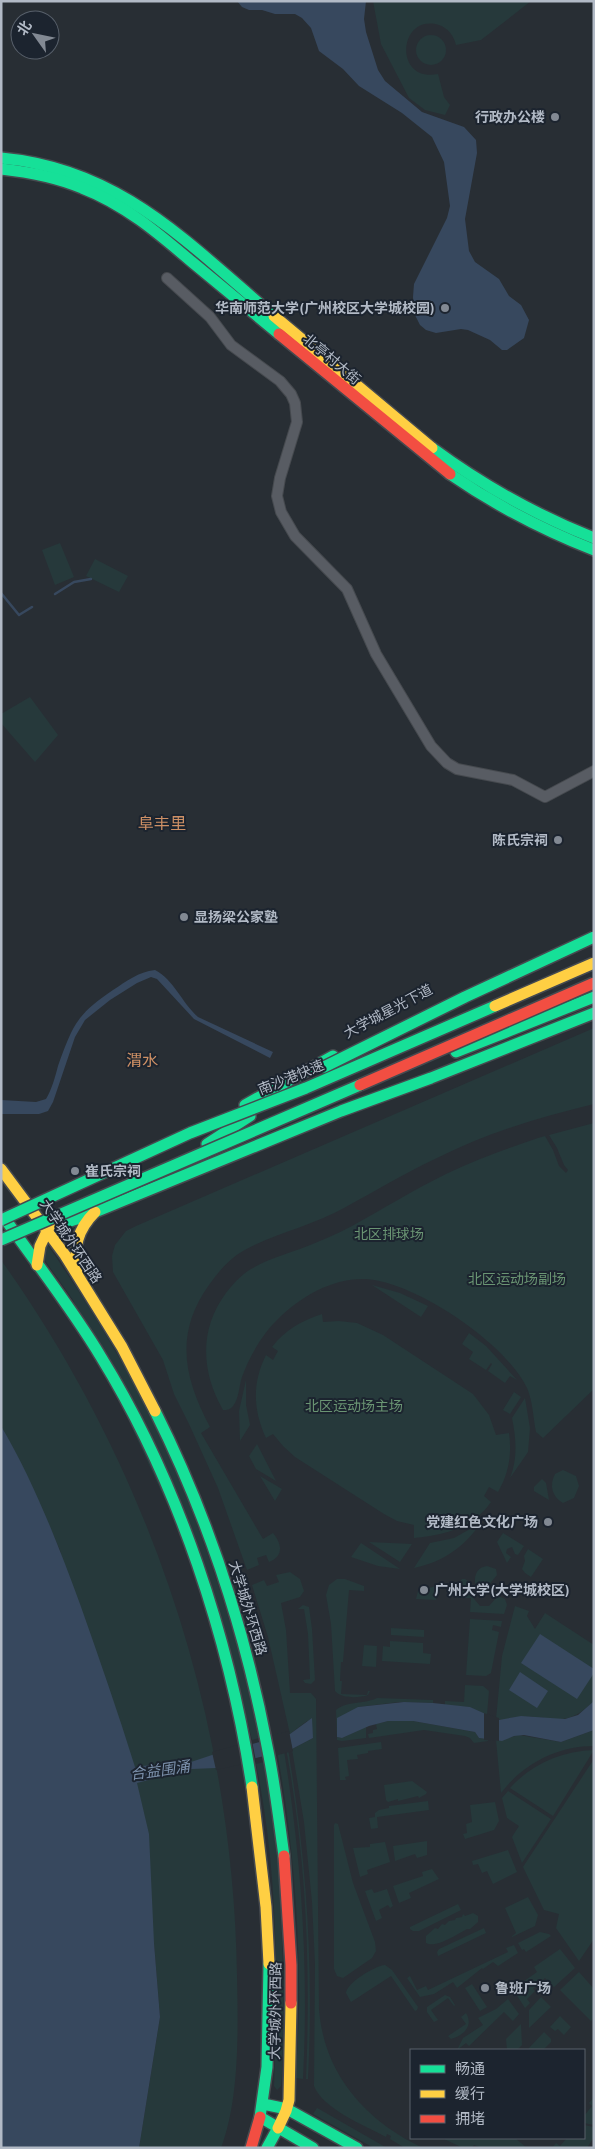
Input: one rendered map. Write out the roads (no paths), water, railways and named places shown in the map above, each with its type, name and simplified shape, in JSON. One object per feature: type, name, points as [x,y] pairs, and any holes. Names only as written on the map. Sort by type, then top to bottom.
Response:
[{"type":"main road","name":"北亭村大街","points":[[1,158],[31,161],[63,168],[94,179],[131,200],[172,230],[446,458],[482,483],[515,502],[594,538]]},
{"type":"main road","name":"北亭村大街","points":[[1,169],[37,173],[69,182],[102,195],[125,209],[160,235],[434,463],[477,492],[510,511],[551,532],[594,550]]},
{"type":"main road","name":"大学城星光下道","points":[[46,1225],[56,1216],[80,1201],[206,1144],[320,1073],[351,1047],[439,1000],[594,929]]},
{"type":"main road","points":[[190,1134],[464,997],[594,937]]},
{"type":"main road","name":"南沙港快速","points":[[1,1220],[190,1134],[306,1088],[594,962]]},
{"type":"main road","points":[[1,1240],[594,983]]},
{"type":"main road","points":[[264,1126],[594,997]]},
{"type":"main road","points":[[1,1210],[46,1225],[68,1222],[341,1111],[431,1078],[594,1013]]},
{"type":"main road","points":[[28,1204],[39,1207],[50,1205],[142,1161],[188,1138],[351,1047]]},
{"type":"main road","name":"大学城外环西路","points":[[1,1169],[46,1225],[139,1378],[196,1502],[220,1564],[240,1628],[271,1761],[284,1846],[290,1935],[291,2026],[287,2109],[267,2148]]},
{"type":"main road","points":[[79,1277],[74,1247],[84,1224],[95,1212]]},
{"type":"main road","name":"大学城外环西路","points":[[1,1214],[77,1320],[112,1375],[156,1462],[208,1599],[229,1671],[250,1766],[261,1848],[268,1940],[269,2021],[266,2085],[260,2117],[251,2148]]},
{"type":"main road","points":[[37,1265],[46,1225]]},
{"type":"main road","points":[[263,2104],[287,2109],[357,2148]]},
{"type":"main road","points":[[260,2117],[313,2148]]},
{"type":"street","points":[[167,278],[210,317],[231,345],[280,381],[291,394],[295,403],[297,422],[280,478],[277,496],[280,512],[295,536],[316,559],[341,581],[352,596],[376,654],[432,746],[447,764],[457,769],[513,780],[545,797],[594,771]]},
{"type":"water","points":[[237,1],[366,1],[364,19],[366,32],[378,70],[385,81],[422,112],[464,127],[476,140],[477,153],[465,219],[469,251],[475,262],[499,279],[509,296],[521,305],[529,320],[524,338],[507,350],[502,350],[490,340],[468,330],[461,329],[436,333],[426,330],[420,325],[414,313],[414,284],[447,218],[450,206],[444,162],[432,137],[402,113],[359,86],[343,69],[319,51],[311,28],[302,18],[295,14],[275,14],[262,10],[249,10],[242,7]]},
{"type":"water","points":[[155,970],[162,974],[173,986],[198,1017],[273,1052],[270,1058],[194,1019],[157,979],[151,977],[137,983],[110,1000],[85,1020],[75,1037],[53,1102],[48,1111],[39,1114],[1,1114],[1,1100],[36,1102],[46,1099],[68,1040],[83,1014],[128,980]]},
{"type":"water","name":"合益围涌","points":[[1,1426],[35,1491],[63,1559],[135,1767],[166,1763],[178,1765],[191,1762],[290,1734],[312,1718],[313,1738],[292,1749],[216,1768],[192,1769],[137,1783],[149,1834],[154,1943],[160,2017],[139,2148],[1,2148]]},
{"type":"water","points":[[540,1634],[594,1669],[594,1673],[577,1699],[521,1663]]},
{"type":"water","points":[[520,1672],[548,1691],[537,1708],[509,1690]]},
{"type":"water","points":[[594,1701],[594,1730],[561,1742],[524,1735],[514,1736],[502,1741],[479,1738],[475,1732],[413,1721],[388,1721],[369,1726],[342,1738],[337,1737],[337,1718],[358,1707],[404,1702],[433,1703],[470,1707],[499,1720],[521,1716],[565,1719],[578,1715]]},
{"type":"waterway","points":[[55,594],[74,582],[91,579]]},
{"type":"waterway","points":[[1,593],[19,615],[32,607]]},
{"type":"place","name":"行政办公楼","points":[[555,117]]},
{"type":"place","name":"华南师范大学(广州校区大学城校园)","points":[[445,308]]},
{"type":"place","name":"陈氏宗祠","points":[[558,840]]},
{"type":"place","name":"显扬梁公家塾","points":[[184,917]]},
{"type":"place","name":"崔氏宗祠","points":[[75,1171]]},
{"type":"place","name":"党建红色文化广场","points":[[548,1522]]},
{"type":"place","name":"广州大学(大学城校区)","points":[[424,1590]]},
{"type":"place","name":"鲁班广场","points":[[485,1988]]},
{"type":"district","name":"阜丰里","points":[[162,823]]},
{"type":"district","name":"渭水","points":[[142,1060]]},
{"type":"park label","name":"北区排球场","points":[[389,1234]]},
{"type":"park label","name":"北区运动场副场","points":[[517,1279]]},
{"type":"park label","name":"北区运动场主场","points":[[354,1406]]}]
